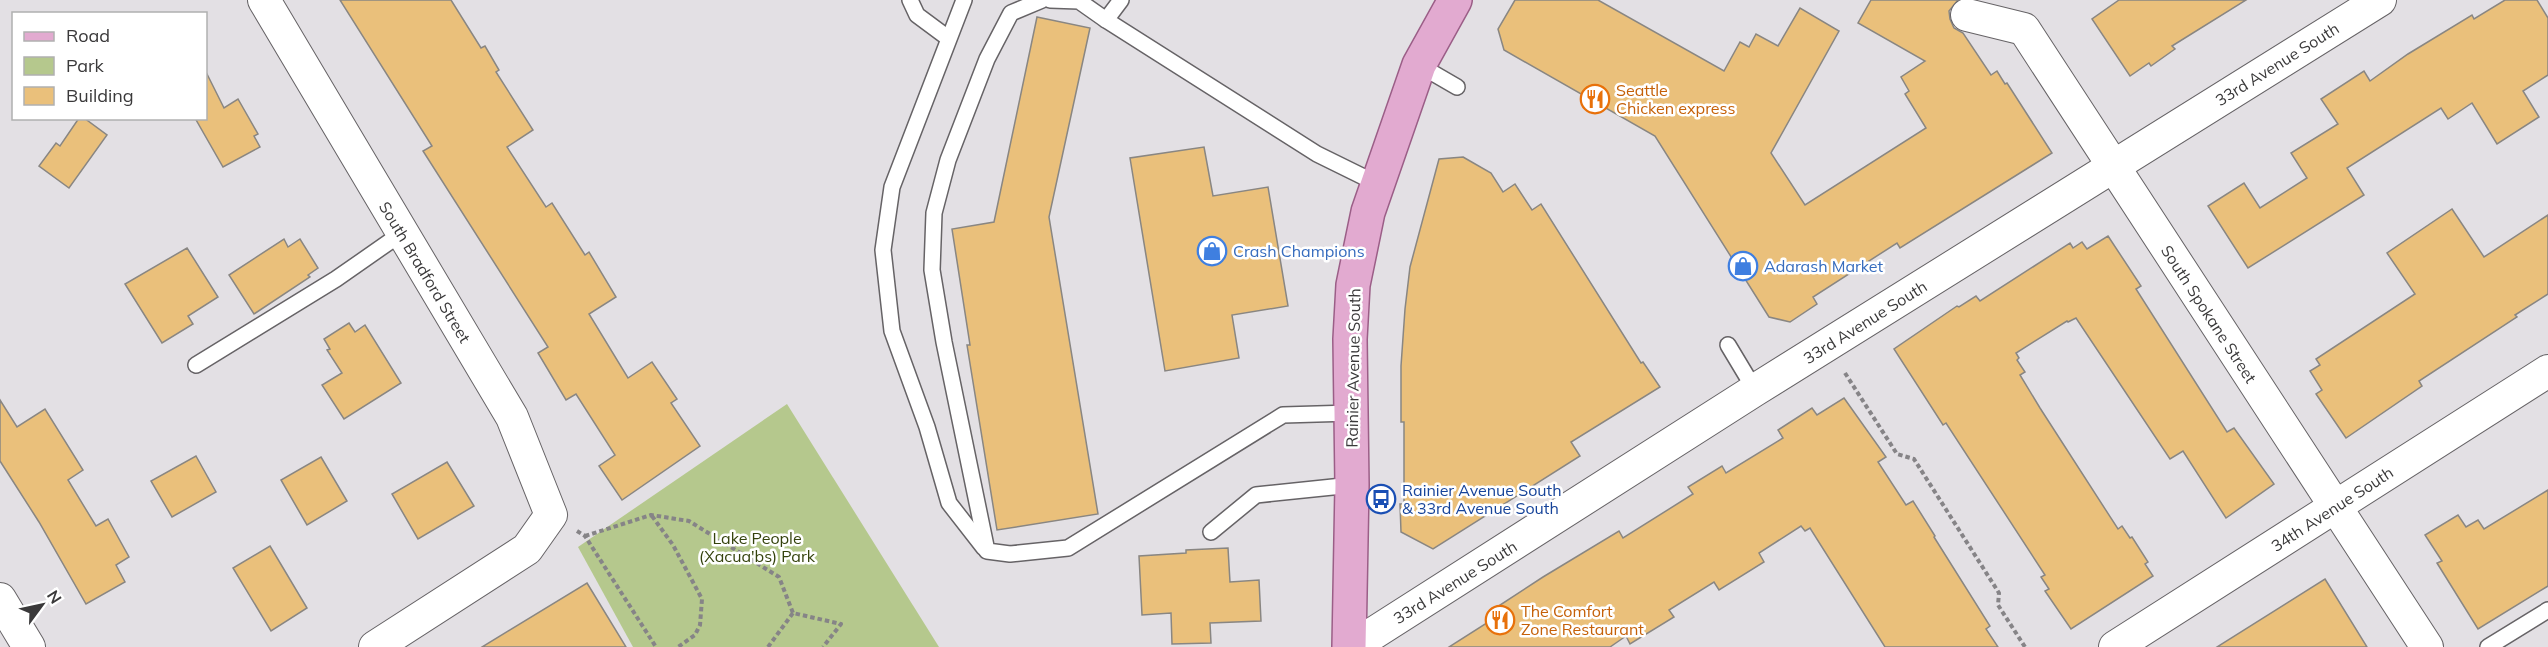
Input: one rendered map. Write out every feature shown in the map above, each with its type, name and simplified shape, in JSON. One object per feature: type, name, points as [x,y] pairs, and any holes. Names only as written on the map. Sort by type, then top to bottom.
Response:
[{"type":"main road","name":"Rainier Avenue South","points":[[1351,647],[1350,339],[1353,285],[1368,212],[1419,65],[1455,0]]},
{"type":"street","name":"South Bradford Street","points":[[264,0],[512,417],[551,515]]},
{"type":"street","name":"33rd Avenue South","points":[[1351,647],[1755,390],[2380,0]]},
{"type":"street","name":"South Spokane Street","points":[[1967,15],[2024,29],[2427,647]]},
{"type":"street","name":"34th Avenue South","points":[[2115,647],[2548,371]]},
{"type":"street","points":[[375,647],[527,549],[551,515]]},
{"type":"street","points":[[0,599],[29,647]]},
{"type":"lane","points":[[910,0],[917,15],[948,38]]},
{"type":"lane","points":[[964,0],[892,187],[883,250],[892,331],[927,427],[949,504],[987,552],[1010,554],[1068,548],[1283,415],[1351,413]]},
{"type":"lane","points":[[987,552],[944,342],[932,270],[934,213],[948,160],[987,58],[1011,13],[1042,0]]},
{"type":"lane","points":[[1050,0],[1079,1],[1317,154],[1378,184]]},
{"type":"lane","points":[[1106,20],[1121,0]]},
{"type":"lane","points":[[1419,65],[1457,87]]},
{"type":"lane","points":[[196,365],[336,279],[402,233]]},
{"type":"lane","points":[[1728,345],[1755,390]]},
{"type":"lane","points":[[1211,532],[1256,495],[1352,485]]},
{"type":"lane","points":[[2488,647],[2548,610]]},
{"type":"path","points":[[1845,372],[1897,454],[1914,459],[1999,593],[1998,604],[2025,647]]},
{"type":"path","points":[[551,515],[585,536],[656,647]]},
{"type":"path","points":[[585,536],[651,515],[689,521],[778,577],[793,613]]},
{"type":"path","points":[[651,515],[673,545],[702,599],[700,625],[695,635],[678,647]]},
{"type":"path","points":[[768,647],[793,613]]},
{"type":"path","points":[[793,613],[841,624],[824,647]]},
{"type":"green space","name":"Lake People (Xacua'bs) Park","points":[[787,404],[939,647],[633,647],[578,547]]},
{"type":"building","points":[[340,0],[451,0],[481,48],[485,46],[499,70],[496,72],[533,130],[507,147],[546,207],[552,203],[585,255],[589,252],[616,297],[589,314],[628,378],[652,362],[677,399],[671,403],[700,446],[622,500],[599,466],[615,455],[576,394],[566,400],[538,353],[548,347],[423,151],[432,146]]},
{"type":"building","points":[[1515,0],[1598,0],[1724,71],[1740,42],[1749,47],[1756,34],[1778,46],[1800,8],[1839,31],[1771,153],[1805,205],[1926,128],[1905,94],[1909,91],[1901,77],[1925,61],[1858,23],[1871,0],[1958,0],[1949,11],[1954,28],[1963,33],[1991,75],[1997,71],[2005,84],[2007,83],[2052,153],[1900,248],[1897,243],[1813,297],[1817,304],[1790,322],[1769,317],[1655,136],[1504,50],[1498,29]]},
{"type":"building","points":[[2119,0],[2246,0],[2172,46],[2175,49],[2151,66],[2149,63],[2130,76],[2092,19]]},
{"type":"building","points":[[2505,0],[2537,0],[2548,18],[2548,75],[2523,91],[2539,117],[2497,144],[2472,103],[2448,119],[2441,108],[2347,168],[2364,195],[2248,268],[2208,206],[2244,183],[2260,208],[2307,178],[2291,153],[2338,124],[2321,99],[2364,71],[2370,81],[2408,54],[2472,15],[2474,19]]},
{"type":"building","points":[[1037,17],[1090,28],[1049,217],[1098,514],[997,530],[967,345],[970,345],[952,229],[994,222]]},
{"type":"building","points":[[207,74],[224,108],[238,99],[258,134],[254,136],[260,147],[223,167],[196,120],[207,120]]},
{"type":"building","points":[[78,120],[87,120],[107,135],[69,188],[39,166],[56,143],[60,146]]},
{"type":"building","name":"Crash Champions","points":[[1204,147],[1213,196],[1268,187],[1288,306],[1232,315],[1239,358],[1165,371],[1130,158]]},
{"type":"building","points":[[1463,157],[1491,173],[1503,192],[1515,184],[1532,210],[1541,204],[1641,363],[1643,362],[1660,387],[1571,442],[1580,456],[1433,549],[1401,532],[1400,504],[1404,504],[1404,422],[1401,422],[1401,366],[1405,309],[1410,267],[1439,159]]},
{"type":"building","points":[[2452,209],[2484,257],[2548,215],[2548,294],[2419,381],[2422,386],[2346,438],[2316,394],[2322,390],[2310,371],[2320,365],[2316,359],[2415,294],[2387,253]]},
{"type":"building","points":[[2108,236],[2141,286],[2136,289],[2227,432],[2234,428],[2274,484],[2226,518],[2183,451],[2170,459],[2076,318],[2067,321],[2016,353],[2019,358],[2017,360],[2025,372],[2020,375],[2040,408],[2118,529],[2122,526],[2130,538],[2132,537],[2148,562],[2145,564],[2153,576],[2071,629],[2045,591],[2049,589],[2041,577],[2045,575],[1946,423],[1943,425],[1894,349],[1957,306],[1959,307],[1976,296],[1980,301],[2070,243],[2073,248],[2082,242],[2087,249]]},
{"type":"building","points":[[284,239],[288,247],[300,239],[318,268],[308,275],[310,277],[254,314],[229,275]]},
{"type":"building","points":[[187,248],[218,297],[188,316],[193,324],[162,343],[125,284]]},
{"type":"building","points":[[349,323],[355,332],[365,325],[401,383],[344,419],[322,385],[342,373],[327,350],[330,349],[324,339]]},
{"type":"building","points":[[1844,398],[1886,457],[1878,462],[1906,505],[1913,501],[1935,536],[1990,626],[1986,629],[1998,647],[1885,647],[1810,528],[1805,531],[1801,526],[1759,553],[1764,562],[1719,590],[1714,582],[1669,610],[1674,617],[1630,644],[1626,636],[1610,647],[1449,647],[1501,614],[1497,607],[1543,577],[1619,531],[1623,538],[1693,494],[1688,487],[1722,466],[1726,473],[1783,438],[1778,430],[1812,408],[1817,415]]},
{"type":"building","points":[[0,400],[17,427],[45,409],[83,470],[68,480],[96,526],[108,519],[129,557],[116,565],[125,582],[86,604],[39,522],[0,461]]},
{"type":"building","points":[[196,456],[216,492],[172,517],[151,481]]},
{"type":"building","points":[[321,457],[347,501],[307,525],[281,480]]},
{"type":"building","points":[[447,462],[474,506],[418,539],[392,494]]},
{"type":"building","points":[[2548,490],[2548,586],[2478,629],[2437,563],[2442,561],[2425,535],[2458,515],[2466,527],[2478,520],[2484,529]]},
{"type":"building","points":[[270,546],[307,608],[271,631],[233,568]]},
{"type":"building","points":[[1228,548],[1230,582],[1259,580],[1261,621],[1210,623],[1211,643],[1172,644],[1171,613],[1142,615],[1139,556]]},
{"type":"building","points":[[2325,579],[2367,647],[2217,647]]},
{"type":"building","points":[[587,583],[626,647],[482,647]]},
{"type":"place","name":"Seattle Chicken express","points":[[1595,99]]},
{"type":"place","name":"Crash Champions","points":[[1212,251]]},
{"type":"place","name":"Adarash Market","points":[[1743,266]]},
{"type":"place","name":"Rainier Avenue South & 33rd Avenue South","points":[[1381,499]]},
{"type":"place","name":"The Comfort Zone Restaurant","points":[[1500,620]]}]
